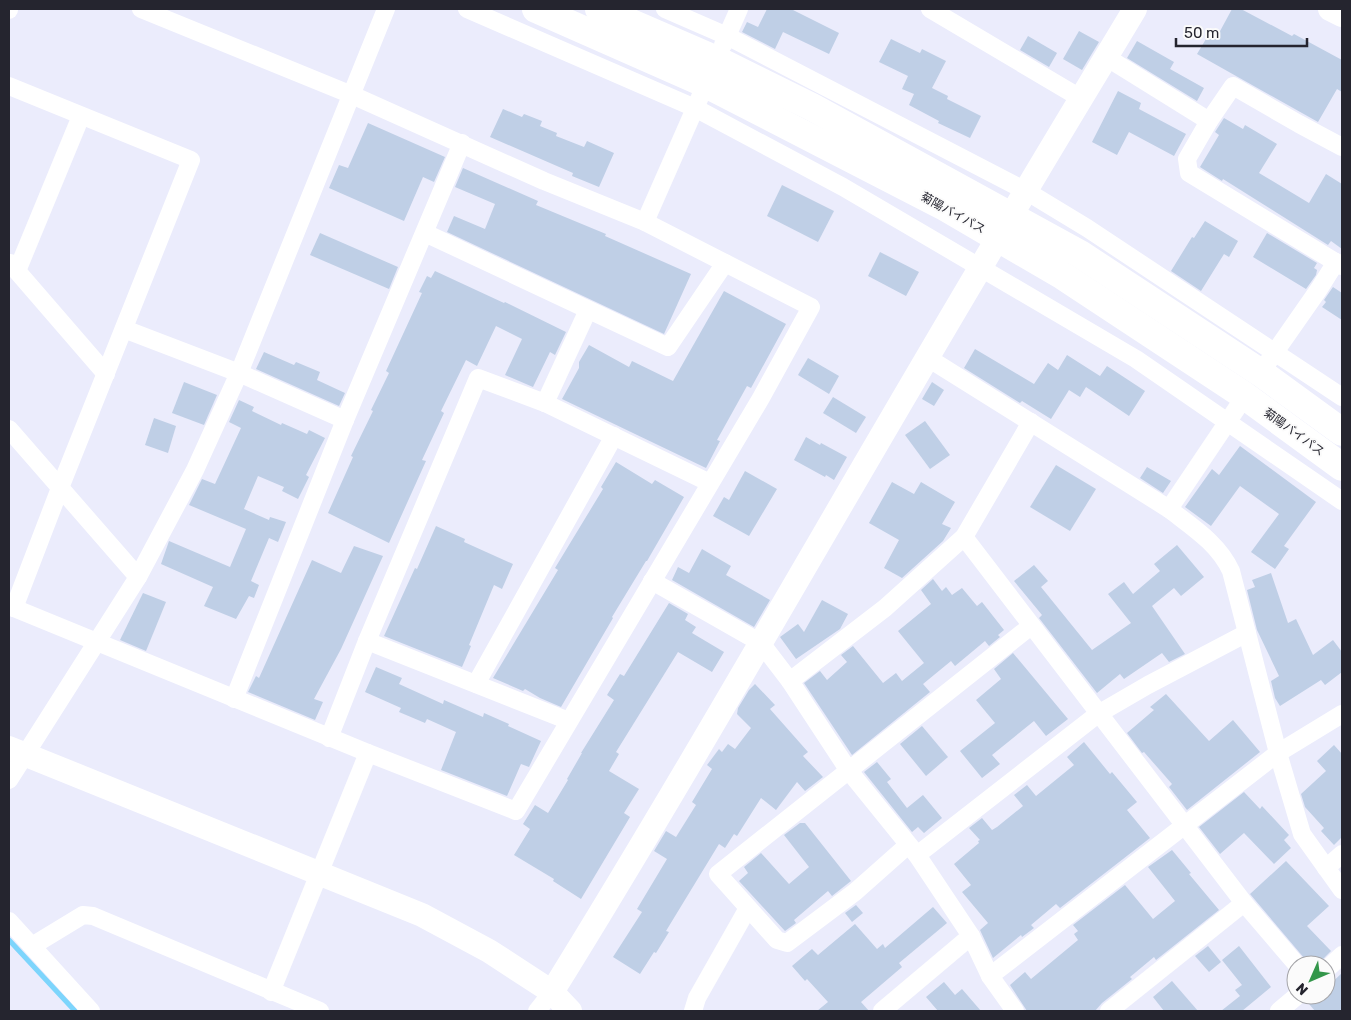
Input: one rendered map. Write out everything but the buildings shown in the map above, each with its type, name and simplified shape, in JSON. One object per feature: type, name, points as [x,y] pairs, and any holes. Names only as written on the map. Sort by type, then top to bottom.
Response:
[{"type":"highway","name":"菊陽バイパス","points":[[536,9],[717,60],[943,206],[1063,276],[1245,396],[1342,467]]},
{"type":"highway","name":"菊陽バイパス","points":[[599,9],[717,60],[812,108],[1012,215],[1268,363],[1342,432]]},
{"type":"street","points":[[9,86],[191,160],[11,607],[368,754],[516,811],[761,398],[811,307],[645,222],[544,180],[352,95],[141,9]]},
{"type":"street","points":[[9,780],[17,751],[95,643],[138,577],[195,470],[238,373],[386,9]]},
{"type":"street","points":[[467,9],[696,108],[843,187],[1136,359],[1342,501]]},
{"type":"street","points":[[665,9],[717,60],[1026,191],[1087,228],[1268,363],[1342,397]]},
{"type":"street","points":[[645,222],[739,9]]},
{"type":"street","points":[[537,1011],[552,992],[599,916],[1135,9]]},
{"type":"street","points":[[1330,9],[1342,15]]},
{"type":"street","points":[[939,11],[1082,99]]},
{"type":"street","points":[[1106,58],[1209,121]]},
{"type":"street","points":[[1268,363],[1319,289],[1339,264],[1189,173],[1187,159],[1209,121],[1233,86],[1342,147]]},
{"type":"street","points":[[81,116],[13,266],[106,374]]},
{"type":"street","points":[[234,699],[345,420],[462,143]]},
{"type":"street","points":[[425,233],[668,346],[725,262]]},
{"type":"street","points":[[545,403],[588,310]]},
{"type":"street","points":[[124,329],[238,373],[345,420]]},
{"type":"street","points":[[928,358],[1169,509],[1195,529],[1225,557],[1231,571],[1278,753],[1302,834],[1342,890]]},
{"type":"street","points":[[329,738],[367,641],[478,378],[545,403],[710,483]]},
{"type":"street","points":[[1169,509],[1245,396]]},
{"type":"street","points":[[790,681],[885,608],[964,537],[1031,422]]},
{"type":"street","points":[[9,429],[138,577]]},
{"type":"street","points":[[476,684],[614,436]]},
{"type":"street","points":[[964,537],[1244,903],[1288,955]]},
{"type":"street","points":[[652,581],[761,643],[790,681],[849,771],[912,850],[971,936],[990,976],[1015,1011]]},
{"type":"street","points":[[1031,626],[718,874],[777,940],[787,944],[1098,714],[1148,685],[1247,633]]},
{"type":"street","points":[[367,641],[569,721]]},
{"type":"street","points":[[990,976],[1278,753],[1342,714]]},
{"type":"street","points":[[17,751],[422,916],[489,952],[552,992],[570,1011]]},
{"type":"street","points":[[271,992],[368,754]]},
{"type":"street","points":[[1326,868],[1342,854]]},
{"type":"street","points":[[1110,1011],[1244,903]]},
{"type":"street","points":[[693,1011],[697,998],[748,908]]},
{"type":"street","points":[[32,946],[83,915],[93,916],[320,1011]]},
{"type":"street","points":[[9,921],[91,1011]]},
{"type":"street","points":[[882,1011],[971,936]]},
{"type":"waterway","points":[[9,940],[75,1011]]}]
